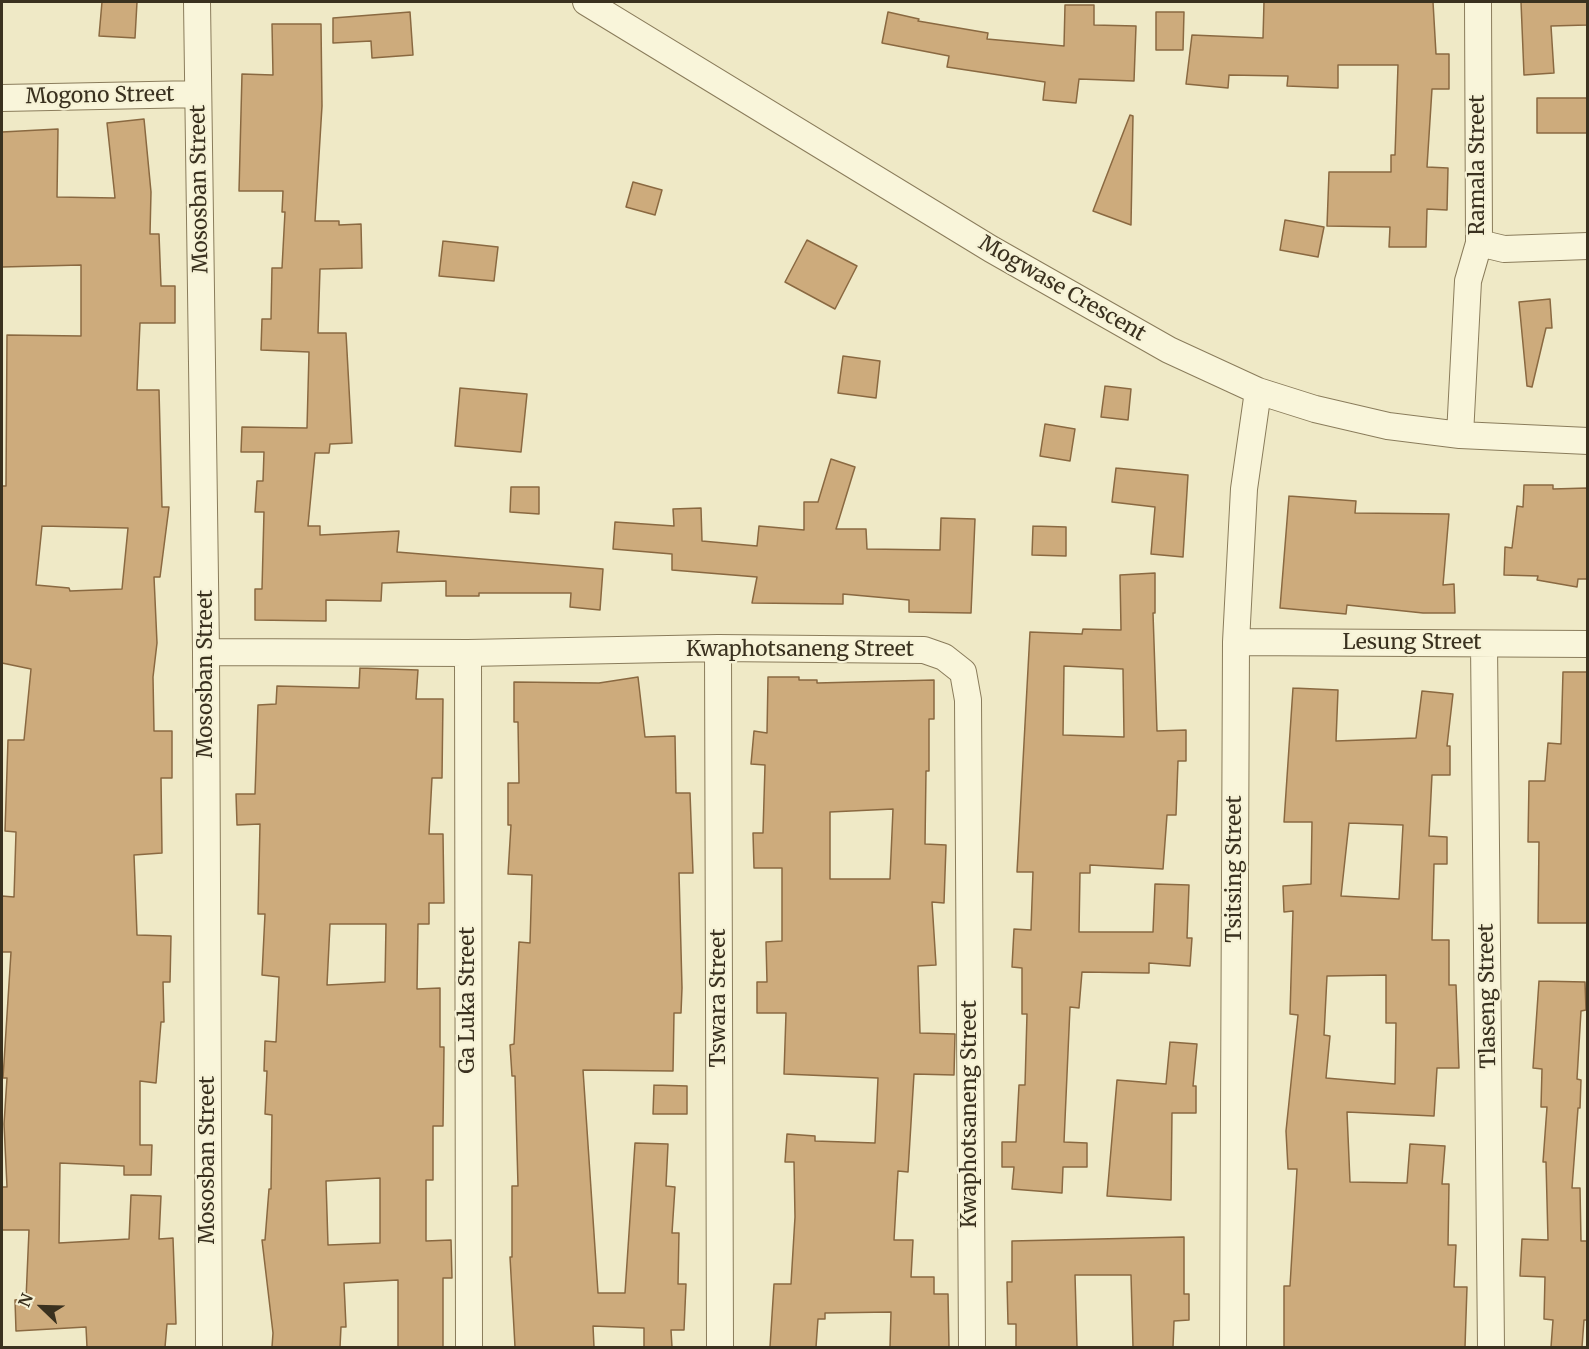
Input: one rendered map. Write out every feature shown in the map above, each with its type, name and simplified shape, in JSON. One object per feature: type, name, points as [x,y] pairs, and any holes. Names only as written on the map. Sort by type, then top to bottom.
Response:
[{"type":"street","name":"Mososban Street","points":[[197,2],[206,652],[208,1347]]},
{"type":"street","name":"Mogwase Crescent","points":[[586,2],[1073,296],[1169,350],[1258,391],[1316,409],[1388,426],[1461,435],[1587,441]]},
{"type":"street","name":"Ramala Street","points":[[1461,435],[1468,281],[1479,243],[1479,2]]},
{"type":"street","name":"Mogono Street","points":[[2,98],[198,94]]},
{"type":"street","points":[[1479,243],[1504,249],[1587,246]]},
{"type":"street","name":"Tsitsing Street","points":[[1233,1347],[1236,642],[1244,489],[1258,391]]},
{"type":"street","name":"Lesung Street","points":[[1236,642],[1587,644]]},
{"type":"street","name":"Tlaseng Street","points":[[1484,644],[1491,1347]]},
{"type":"street","name":"Kwaphotsaneng Street","points":[[206,652],[468,653],[718,648],[924,650],[944,657],[963,672],[968,712],[972,1347]]},
{"type":"street","name":"Tswara Street","points":[[718,648],[720,1347]]},
{"type":"street","name":"Ga Luka Street","points":[[468,653],[469,1347]]},
{"type":"building","points":[[102,2],[137,2],[135,38],[99,36]]},
{"type":"building","points":[[1264,2],[1433,2],[1436,54],[1449,54],[1449,89],[1432,89],[1427,167],[1448,168],[1447,210],[1427,209],[1426,247],[1389,247],[1390,227],[1327,226],[1329,172],[1391,172],[1391,155],[1395,155],[1398,65],[1338,65],[1338,88],[1287,86],[1288,76],[1229,75],[1228,88],[1186,84],[1192,35],[1263,38]]},
{"type":"building","points":[[1521,2],[1587,2],[1587,25],[1551,26],[1554,73],[1524,75]]},
{"type":"building","points":[[1065,5],[1094,5],[1094,25],[1136,26],[1134,81],[1079,79],[1076,103],[1043,100],[1045,82],[947,67],[949,56],[882,43],[888,12],[919,19],[918,21],[988,33],[987,39],[1064,46]]},
{"type":"building","points":[[410,12],[413,55],[372,58],[371,41],[333,43],[333,18]]},
{"type":"building","points":[[1156,12],[1184,12],[1183,50],[1156,50]]},
{"type":"building","points":[[272,24],[321,24],[322,106],[315,221],[339,221],[339,225],[361,224],[362,268],[320,269],[318,333],[346,333],[352,443],[330,444],[329,453],[315,453],[308,526],[320,526],[320,535],[399,531],[397,552],[603,569],[600,610],[570,607],[571,593],[479,593],[479,596],[446,596],[446,581],[382,583],[381,601],[326,600],[326,621],[255,620],[255,589],[262,589],[264,512],[255,512],[257,481],[263,481],[264,452],[241,452],[242,427],[307,428],[309,352],[261,350],[262,319],[271,319],[272,268],[282,268],[285,212],[282,212],[283,191],[239,191],[242,74],[273,75]]},
{"type":"building","points":[[1537,98],[1587,98],[1587,133],[1537,133]]},
{"type":"building","points":[[1130,115],[1133,116],[1131,225],[1093,211]]},
{"type":"building","points":[[144,119],[151,192],[150,234],[159,234],[161,286],[175,286],[175,323],[140,323],[137,390],[159,390],[162,507],[169,507],[160,577],[154,577],[157,643],[153,677],[154,731],[172,731],[172,778],[161,778],[162,853],[134,855],[137,935],[171,936],[170,982],[163,982],[164,1022],[161,1022],[156,1083],[140,1081],[140,1145],[152,1145],[151,1175],[124,1175],[124,1166],[60,1163],[59,1243],[129,1239],[131,1195],[161,1196],[159,1239],[173,1238],[176,1324],[167,1324],[165,1347],[87,1347],[86,1327],[16,1331],[15,1300],[26,1299],[29,1230],[2,1230],[2,1187],[7,1187],[4,1124],[7,1078],[3,1078],[11,952],[2,952],[2,896],[14,897],[16,832],[5,831],[8,740],[24,740],[31,669],[2,663],[2,486],[6,486],[7,335],[81,336],[81,265],[2,267],[2,132],[58,129],[57,197],[115,198],[107,123]],"holes":[[[42,526],[128,528],[122,589],[70,591],[69,588],[36,585]]]},
{"type":"building","points":[[633,182],[662,190],[655,215],[626,207]]},
{"type":"building","points":[[1285,220],[1324,227],[1318,257],[1280,250]]},
{"type":"building","points":[[807,240],[857,266],[835,309],[785,282]]},
{"type":"building","points":[[443,241],[498,247],[494,281],[439,276]]},
{"type":"building","points":[[1550,299],[1552,328],[1546,328],[1532,387],[1527,386],[1519,302]]},
{"type":"building","points":[[843,356],[880,361],[876,398],[838,393]]},
{"type":"building","points":[[1105,386],[1131,389],[1128,420],[1101,417]]},
{"type":"building","points":[[460,388],[527,394],[521,452],[455,446]]},
{"type":"building","points":[[1045,424],[1075,429],[1070,461],[1040,456]]},
{"type":"building","points":[[831,459],[855,467],[836,529],[866,529],[867,549],[940,550],[941,518],[975,519],[971,613],[909,612],[909,600],[843,594],[843,604],[752,603],[757,577],[672,570],[672,554],[613,549],[615,522],[674,526],[673,509],[701,508],[702,541],[757,546],[759,526],[804,530],[804,502],[818,502]]},
{"type":"building","points":[[1116,468],[1188,475],[1183,557],[1151,554],[1155,507],[1112,502]]},
{"type":"building","points":[[1524,485],[1553,485],[1553,489],[1587,488],[1587,579],[1578,579],[1577,587],[1537,580],[1538,576],[1504,575],[1505,547],[1512,548],[1517,506],[1523,507]]},
{"type":"building","points":[[511,487],[539,487],[539,514],[510,512]]},
{"type":"building","points":[[1289,496],[1356,501],[1355,513],[1449,514],[1443,585],[1454,584],[1455,613],[1423,613],[1347,605],[1346,614],[1280,608]]},
{"type":"building","points":[[1033,526],[1066,527],[1066,556],[1032,555]]},
{"type":"building","points":[[1155,573],[1155,613],[1153,613],[1157,731],[1186,730],[1186,761],[1178,761],[1176,815],[1167,815],[1163,869],[1090,865],[1090,873],[1080,873],[1079,932],[1153,932],[1155,884],[1189,885],[1187,938],[1192,938],[1190,966],[1149,963],[1149,973],[1082,972],[1079,1008],[1070,1007],[1064,1142],[1087,1143],[1087,1167],[1063,1167],[1062,1193],[1012,1189],[1014,1167],[1002,1167],[1002,1142],[1016,1142],[1019,1085],[1025,1085],[1027,1014],[1022,1014],[1022,968],[1012,967],[1014,929],[1031,930],[1033,872],[1017,872],[1030,632],[1082,634],[1083,629],[1121,630],[1120,575]],"holes":[[[1064,666],[1123,669],[1124,737],[1063,735]]]},
{"type":"building","points":[[360,668],[418,670],[416,699],[443,699],[442,778],[432,778],[429,834],[443,834],[444,903],[429,903],[429,924],[418,924],[417,989],[440,988],[440,1047],[444,1047],[443,1126],[433,1126],[433,1180],[426,1180],[426,1241],[451,1240],[452,1278],[443,1278],[443,1347],[398,1347],[398,1280],[344,1283],[346,1327],[341,1327],[340,1347],[272,1347],[273,1333],[262,1240],[265,1240],[269,1189],[271,1189],[272,1115],[265,1114],[267,1071],[264,1071],[265,1041],[276,1042],[279,977],[262,975],[265,914],[258,914],[260,824],[237,825],[236,794],[255,794],[258,705],[276,704],[277,686],[359,688]],"holes":[[[330,924],[386,924],[385,982],[327,985]],[[380,1178],[380,1243],[328,1245],[326,1181]]]},
{"type":"building","points":[[1563,672],[1587,672],[1587,923],[1538,923],[1539,842],[1528,842],[1529,781],[1545,781],[1548,743],[1561,744]]},
{"type":"building","points":[[638,677],[645,737],[675,736],[676,793],[690,793],[693,873],[679,873],[682,988],[681,1013],[674,1013],[673,1071],[583,1070],[598,1293],[625,1293],[635,1143],[668,1144],[666,1186],[675,1187],[672,1233],[679,1233],[678,1284],[686,1284],[684,1330],[671,1330],[672,1347],[644,1347],[644,1328],[593,1326],[594,1347],[515,1347],[510,1257],[512,1257],[512,1186],[518,1186],[515,1076],[512,1076],[510,1045],[514,1044],[519,942],[530,943],[532,875],[508,874],[511,825],[508,825],[508,783],[519,783],[518,722],[514,722],[514,682],[599,683]]},
{"type":"building","points":[[768,677],[799,677],[799,680],[817,680],[817,683],[934,680],[934,719],[929,719],[929,771],[926,771],[925,844],[946,845],[944,903],[932,902],[936,965],[918,966],[920,1033],[955,1034],[954,1075],[914,1074],[908,1172],[898,1171],[894,1240],[913,1240],[911,1277],[934,1277],[934,1294],[948,1294],[949,1347],[890,1347],[891,1312],[825,1313],[825,1319],[818,1319],[816,1347],[770,1347],[774,1284],[791,1284],[795,1217],[794,1162],[785,1162],[787,1134],[815,1136],[815,1141],[875,1143],[878,1078],[784,1074],[786,1013],[757,1013],[757,982],[767,982],[766,942],[782,941],[782,868],[754,868],[753,833],[763,833],[765,765],[751,764],[754,731],[767,733]],"holes":[[[893,809],[890,879],[830,879],[830,812]]]},
{"type":"building","points":[[1293,688],[1338,690],[1336,741],[1416,738],[1422,691],[1453,694],[1447,746],[1450,746],[1450,775],[1432,775],[1429,836],[1447,837],[1447,864],[1434,864],[1432,940],[1449,940],[1449,985],[1456,985],[1459,1068],[1437,1068],[1434,1116],[1347,1112],[1350,1182],[1407,1183],[1410,1144],[1445,1146],[1442,1184],[1449,1184],[1448,1245],[1456,1245],[1454,1287],[1467,1287],[1465,1347],[1284,1347],[1284,1286],[1290,1286],[1297,1169],[1288,1169],[1286,1131],[1298,1015],[1290,1014],[1293,911],[1284,912],[1283,886],[1311,884],[1312,822],[1284,822]],"holes":[[[1349,823],[1403,825],[1399,899],[1341,896]],[[1386,975],[1386,1023],[1396,1023],[1395,1084],[1326,1078],[1330,1036],[1324,1035],[1327,976]]]},
{"type":"building","points":[[1539,981],[1585,982],[1586,1010],[1581,1011],[1577,1079],[1581,1080],[1580,1108],[1578,1108],[1572,1188],[1580,1188],[1581,1241],[1587,1241],[1587,1320],[1584,1320],[1582,1347],[1551,1347],[1553,1320],[1544,1319],[1545,1277],[1520,1276],[1522,1239],[1548,1240],[1546,1162],[1543,1162],[1547,1107],[1541,1107],[1542,1069],[1533,1068]]},
{"type":"building","points":[[1170,1042],[1197,1044],[1193,1086],[1196,1086],[1196,1113],[1172,1113],[1171,1200],[1107,1196],[1117,1080],[1166,1084]]},
{"type":"building","points":[[654,1085],[687,1086],[687,1114],[653,1114]]},
{"type":"building","points":[[1184,1237],[1184,1294],[1189,1294],[1189,1320],[1174,1321],[1173,1347],[1133,1347],[1131,1275],[1075,1275],[1077,1347],[1016,1347],[1016,1324],[1008,1324],[1007,1282],[1012,1282],[1012,1241]]}]
